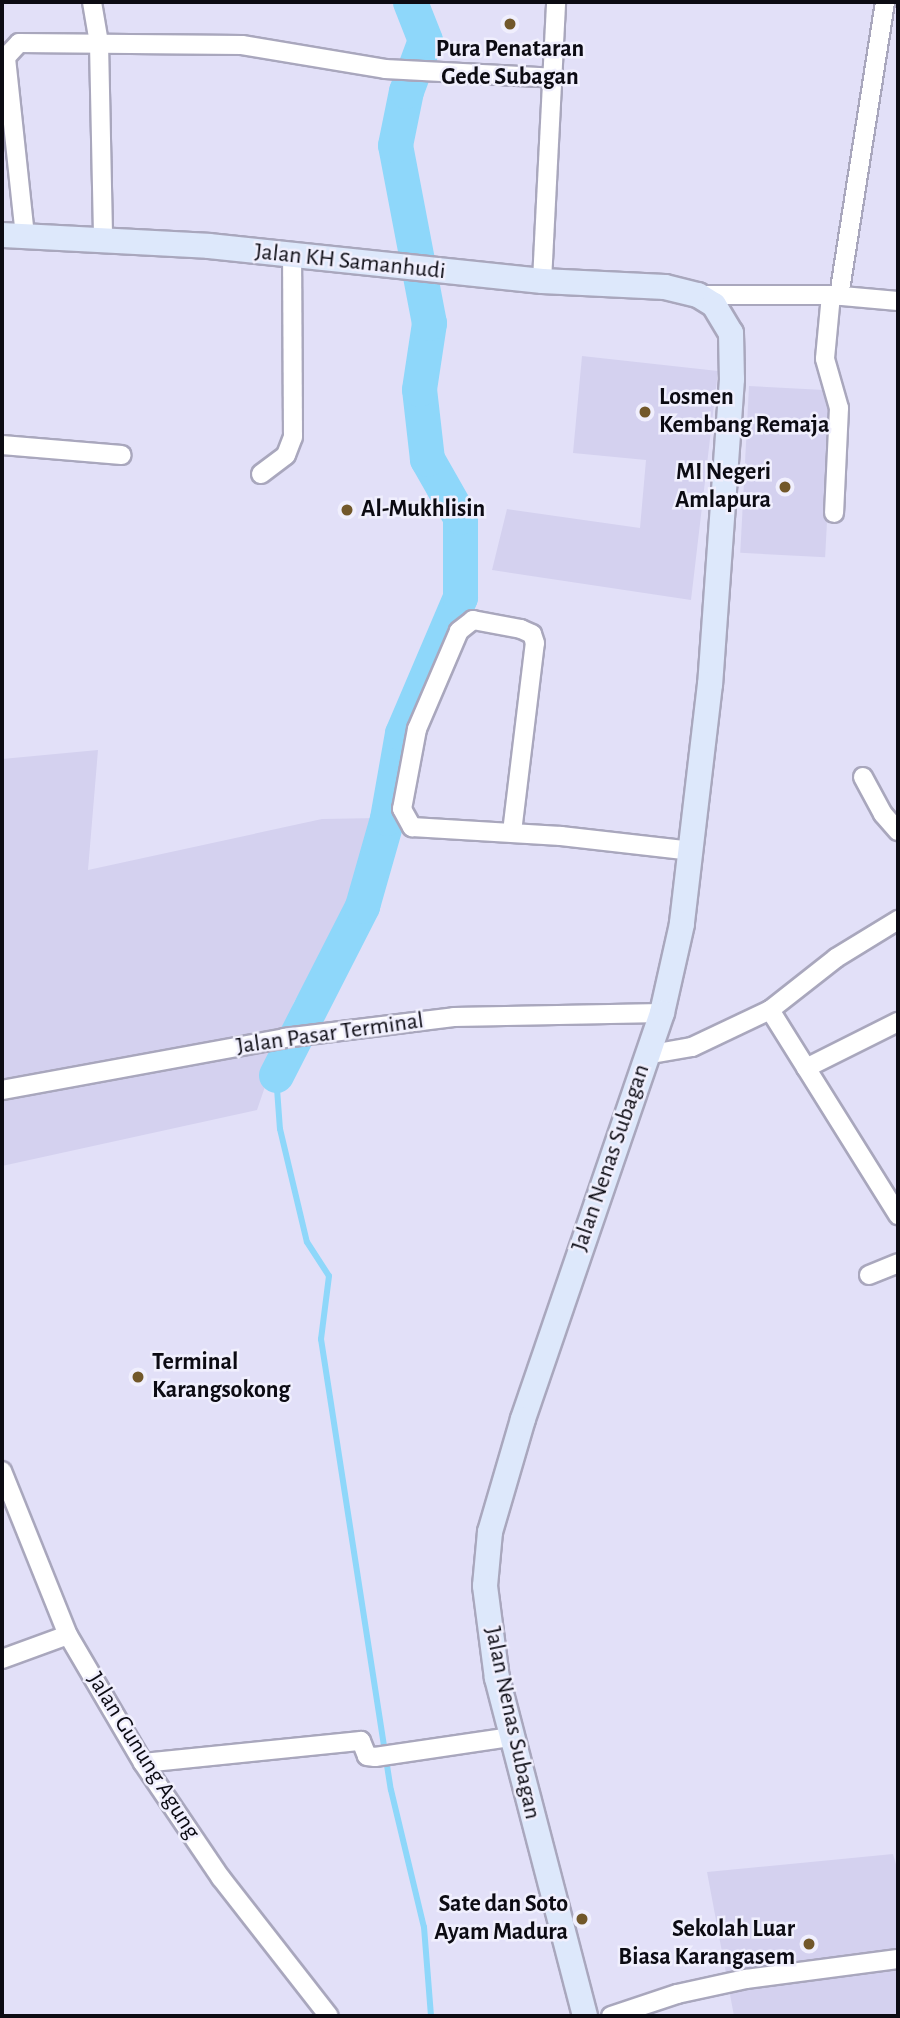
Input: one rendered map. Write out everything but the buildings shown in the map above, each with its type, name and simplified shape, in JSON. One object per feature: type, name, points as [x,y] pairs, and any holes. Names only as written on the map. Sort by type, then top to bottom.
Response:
[{"type":"main road","name":"Jalan KH Samanhudi","points":[[13,236],[209,246],[371,266],[542,281],[665,287],[698,295]]},
{"type":"main road","name":"Jalan Nenas Subagan","points":[[585,2016],[510,1737],[491,1640],[485,1586],[491,1524],[662,1013],[682,924],[710,684],[733,358],[732,333],[723,314],[698,295]]},
{"type":"street","points":[[92,2],[99,43],[103,242]]},
{"type":"street","points":[[542,281],[556,2]]},
{"type":"street","points":[[834,513],[839,408],[825,359],[885,2]]},
{"type":"street","points":[[13,236],[6,57],[19,43],[242,45],[386,69],[554,78]]},
{"type":"street","points":[[261,474],[286,455],[293,437],[292,257]]},
{"type":"street","points":[[698,295],[835,296],[898,301]]},
{"type":"street","points":[[2,445],[122,455]]},
{"type":"street","points":[[512,832],[535,643],[532,634],[521,629],[473,620],[459,631],[418,729],[402,809],[412,827],[422,830],[512,832],[692,851]]},
{"type":"street","points":[[863,776],[883,814],[898,831]]},
{"type":"street","points":[[646,1055],[692,1047],[770,1010],[836,958],[898,920]]},
{"type":"street","points":[[770,1010],[898,1215]]},
{"type":"street","name":"Jalan Pasar Terminal","points":[[2,1090],[284,1038],[454,1017],[662,1013]]},
{"type":"street","points":[[806,1068],[898,1023]]},
{"type":"street","points":[[869,1275],[898,1263]]},
{"type":"street","name":"Jalan Gunung Agung","points":[[2,1471],[68,1635],[144,1763],[221,1878],[329,2016]]},
{"type":"street","points":[[2,1659],[68,1635]]},
{"type":"street","points":[[144,1763],[361,1741],[367,1756],[375,1757],[510,1737]]},
{"type":"street","points":[[611,2016],[677,1994],[746,1979],[898,1959]]},
{"type":"shaded area","points":[[582,356],[718,371],[691,600],[492,570],[507,509],[640,528],[646,460],[573,453]]},
{"type":"shaded area","name":"MI Negeri Amlapura","points":[[749,386],[834,390],[825,557],[740,553]]},
{"type":"shaded area","points":[[98,750],[88,870],[322,819],[378,818],[354,905],[294,1002],[257,1110],[2,1166],[2,759]]},
{"type":"shaded area","name":"Sekolah Luar Biasa Karangasem","points":[[893,1854],[898,1871],[898,2016],[734,2016],[707,1872]]},
{"type":"waterway","points":[[276,1075],[362,906],[387,818],[402,733],[460,597],[460,517],[427,459],[419,389],[429,323],[395,145],[406,91],[425,40],[410,2]]},
{"type":"waterway","points":[[276,1075],[280,1129],[307,1242],[329,1276],[321,1339],[391,1790],[424,1927],[431,2016]]},
{"type":"place","name":"Pura Penataran Gede Subagan","points":[[510,24]]},
{"type":"place","name":"Losmen Kembang Remaja","points":[[645,412]]},
{"type":"place","name":"MI Negeri Amlapura","points":[[785,487]]},
{"type":"place","name":"Al-Mukhlisin","points":[[347,510]]},
{"type":"place","name":"Terminal Karangsokong","points":[[138,1377]]},
{"type":"place","name":"Sate dan Soto Ayam Madura","points":[[582,1919]]},
{"type":"place","name":"Sekolah Luar Biasa Karangasem","points":[[809,1944]]}]
